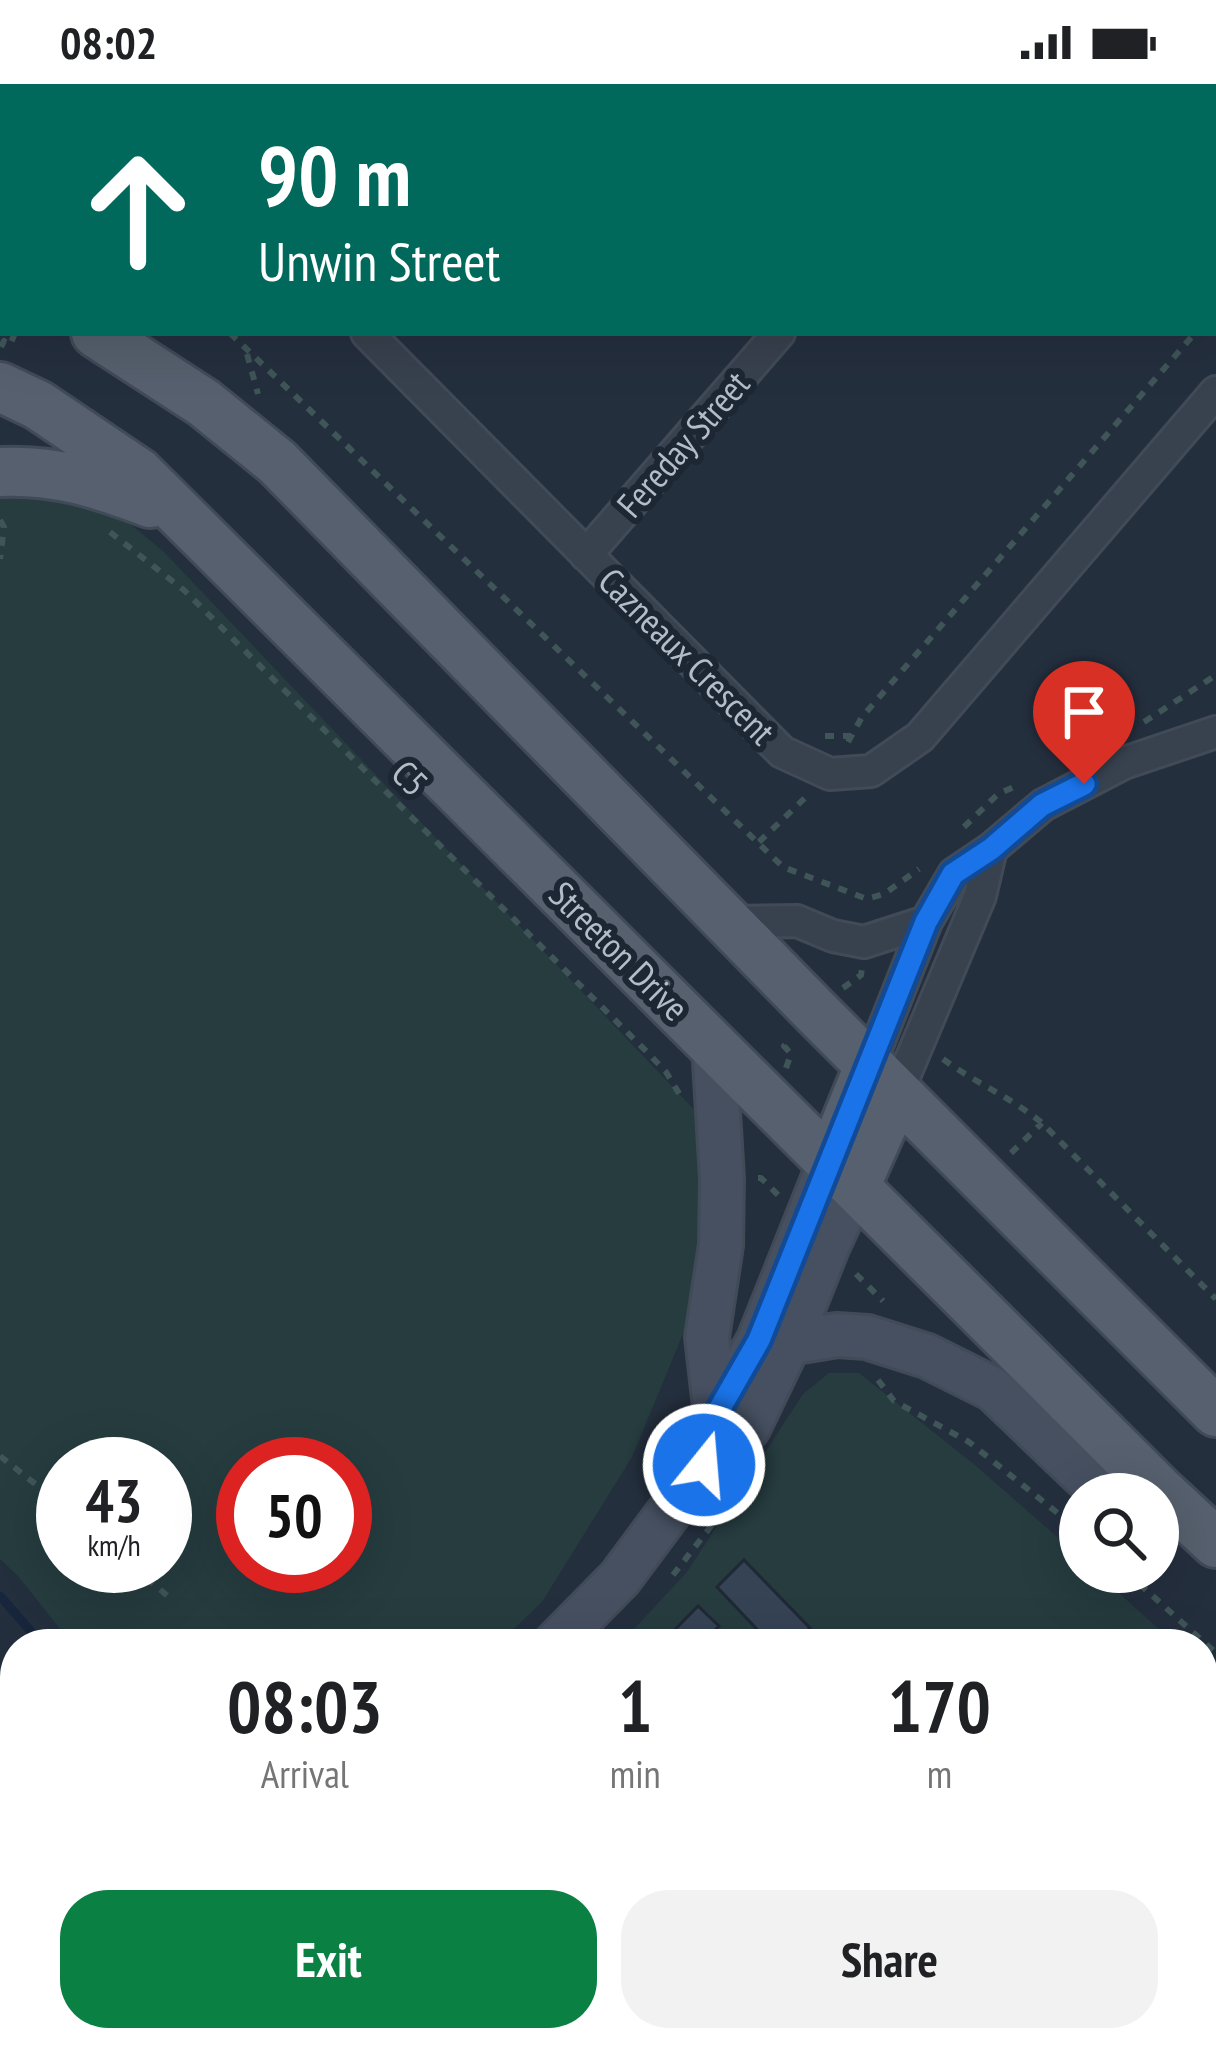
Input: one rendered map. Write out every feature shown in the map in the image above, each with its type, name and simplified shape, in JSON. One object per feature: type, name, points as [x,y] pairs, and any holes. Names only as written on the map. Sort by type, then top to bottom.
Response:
[{"type":"main road","points":[[101,336],[204,403],[291,476],[1216,1412]]},
{"type":"main road","points":[[168,336],[204,403]]},
{"type":"main road","name":"Streeton Drive","points":[[0,387],[38,405],[139,473],[1142,1473]]},
{"type":"main road","points":[[5,493],[54,473],[98,483],[177,513]]},
{"type":"main road","points":[[714,1045],[722,1245],[707,1337],[716,1415]]},
{"type":"main road","points":[[704,1465],[716,1415],[843,1174],[883,1079]]},
{"type":"main road","points":[[570,1629],[620,1578],[704,1465],[748,1428],[828,1245],[843,1174]]},
{"type":"main road","points":[[789,1343],[837,1335],[875,1319],[927,1356],[993,1389],[1081,1473]]},
{"type":"main road","name":"Streeton Drive","points":[[1179,1509],[1216,1543]]},
{"type":"street","name":"Cazneaux Crescent","points":[[370,336],[782,752],[830,774]]},
{"type":"street","name":"Fereday Street","points":[[586,555],[776,336]]},
{"type":"street","points":[[830,774],[871,771],[920,737],[1216,392]]},
{"type":"street","points":[[883,1079],[926,922],[953,874],[1042,805],[1124,764],[1216,732]]},
{"type":"street","points":[[883,1079],[980,896],[991,849]]},
{"type":"street","points":[[728,922],[797,921],[864,942],[926,922]]},
{"type":"path","points":[[233,336],[783,867],[867,899]]},
{"type":"path","points":[[759,842],[830,774],[862,716],[1192,336]]},
{"type":"path","points":[[0,559],[5,493]]},
{"type":"path","name":"C5","points":[[104,527],[185,591],[650,1054],[684,1103]]},
{"type":"path","points":[[840,991],[861,975]]},
{"type":"path","points":[[787,1065],[791,1054],[784,1046],[793,1037]]},
{"type":"path","points":[[943,1060],[1042,1123],[1216,1298]]},
{"type":"path","points":[[875,1319],[868,1368],[894,1401],[969,1442],[1059,1514]]},
{"type":"path","points":[[0,1456],[36,1485]]},
{"type":"path","points":[[164,1593],[171,1599]]},
{"type":"path","points":[[1149,1593],[1189,1629]]},
{"type":"green space","points":[[40,494],[106,504],[164,552],[704,1120],[701,1232],[690,1317],[632,1457],[542,1602],[514,1629],[60,1629],[0,1559],[0,495]]},
{"type":"green space","points":[[829,1373],[859,1373],[1059,1539],[1059,1593],[1119,1593],[1159,1629],[634,1629],[687,1572],[803,1394]]},
{"type":"building","points":[[744,1560],[810,1628],[757,1629],[717,1587]]},
{"type":"building","points":[[698,1606],[719,1626],[716,1629],[676,1629]]},
{"type":"waterway","points":[[0,1596],[29,1629]]},
{"type":"route","points":[[704,1465],[716,1415],[759,1340],[926,922],[953,874],[1042,805],[1084,784]]}]
